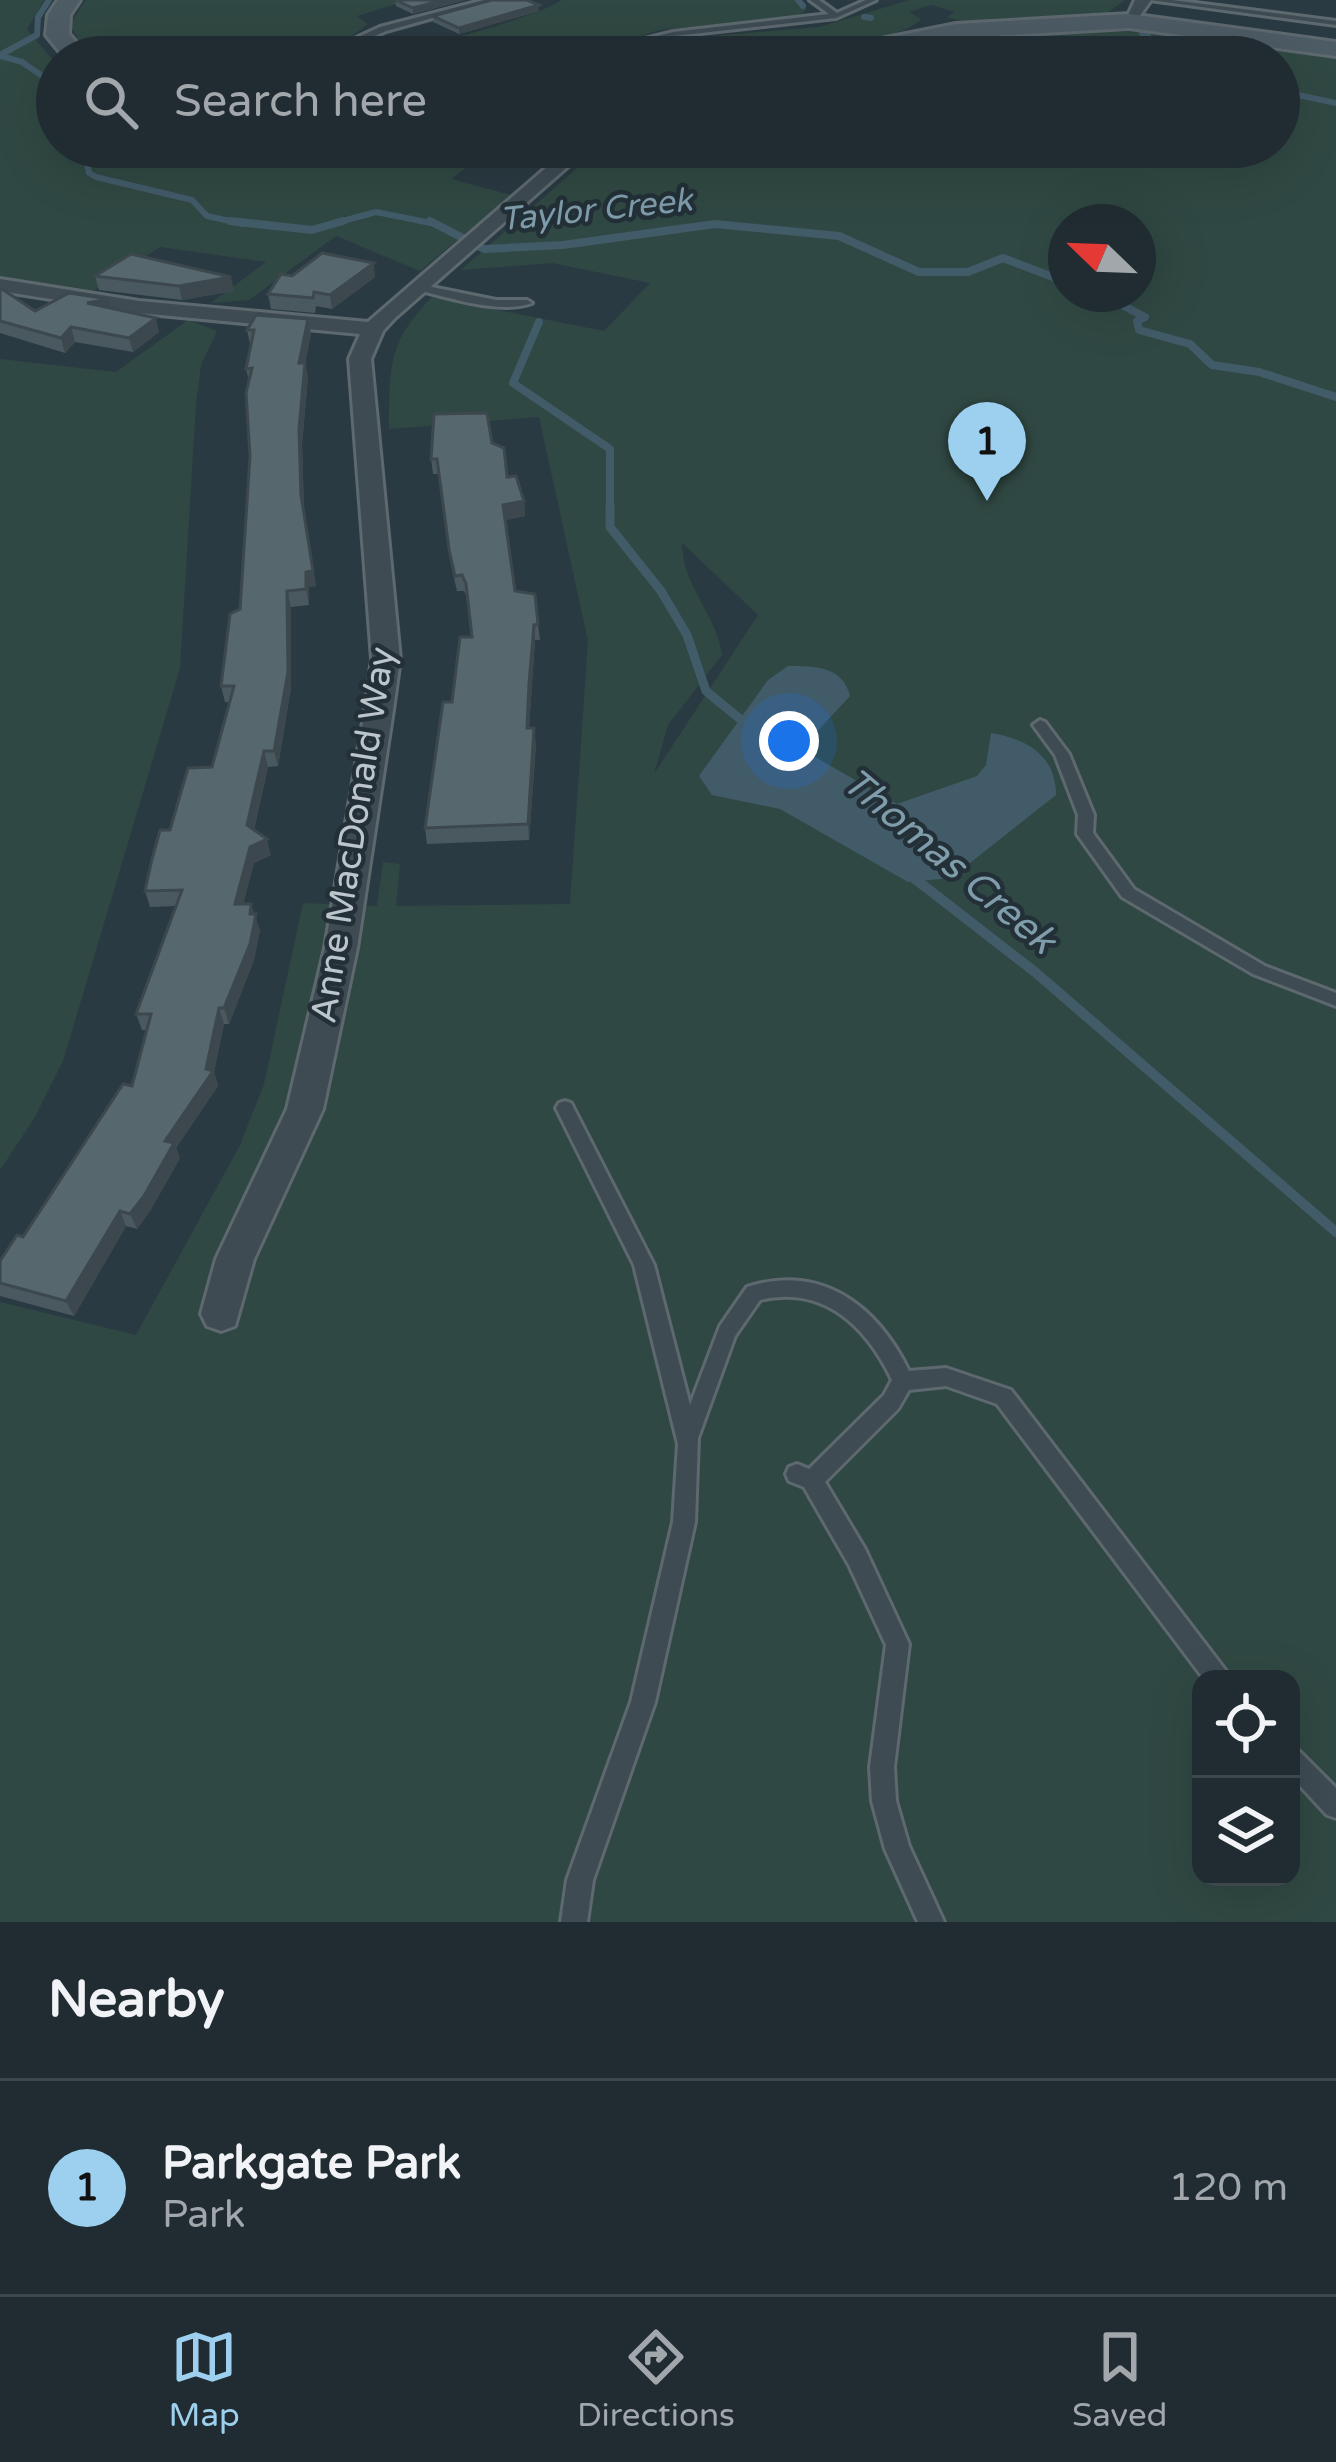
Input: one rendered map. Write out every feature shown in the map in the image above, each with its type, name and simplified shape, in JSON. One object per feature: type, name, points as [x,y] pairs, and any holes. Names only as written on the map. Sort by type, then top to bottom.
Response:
[{"type":"street","points":[[58,36],[59,15],[69,0]]},
{"type":"street","points":[[1129,21],[1143,0]]},
{"type":"street","points":[[931,36],[1129,21],[1240,36]]},
{"type":"street","points":[[1300,44],[1336,49]]},
{"type":"street","points":[[0,285],[122,309],[233,312],[373,329],[556,168]]},
{"type":"street","name":"Anne MacDonald Way","points":[[221,1314],[235,1259],[305,1109],[341,947],[380,710],[386,659],[384,616],[358,376],[373,329]]},
{"type":"lane","points":[[368,36],[493,0]]},
{"type":"lane","points":[[814,0],[836,16]]},
{"type":"lane","points":[[666,36],[836,16],[872,0]]},
{"type":"lane","points":[[1154,0],[1336,22]]},
{"type":"lane","points":[[417,287],[496,303],[526,303]]},
{"type":"lane","points":[[1040,725],[1063,754],[1086,815],[1085,834],[1128,893],[1259,970],[1336,1000]]},
{"type":"lane","points":[[565,1108],[644,1265],[688,1437],[684,1522],[649,1679],[580,1880],[574,1922]]},
{"type":"lane","points":[[688,1437],[728,1332],[754,1293],[772,1286],[793,1282],[841,1302],[856,1313],[903,1381]]},
{"type":"lane","points":[[903,1381],[946,1377],[1004,1397],[1211,1670]]},
{"type":"lane","points":[[903,1381],[891,1402],[804,1477],[857,1557],[898,1644],[882,1768],[884,1802],[897,1849],[931,1922]]},
{"type":"lane","points":[[1300,1768],[1336,1806]]},
{"type":"green space","points":[[0,0],[44,0],[27,29],[36,40],[36,168],[465,168],[452,179],[511,195],[420,271],[336,236],[249,300],[211,303],[266,262],[160,247],[89,294],[0,276]]},
{"type":"green space","points":[[86,0],[409,0],[357,16],[368,24],[352,36],[76,36],[70,24]]},
{"type":"green space","points":[[561,0],[796,0],[807,9],[764,26],[682,28],[643,36],[459,36]]},
{"type":"green space","points":[[910,0],[1125,0],[1103,16],[971,23],[947,17],[955,12],[931,5],[909,12],[921,19],[886,36],[712,36],[819,27]]},
{"type":"green space","points":[[1092,31],[1182,36],[985,36]]},
{"type":"green space","points":[[1300,52],[1336,57],[1336,1922],[0,1922],[0,1302],[136,1335],[240,1145],[264,1084],[303,903],[377,906],[383,862],[400,864],[396,906],[570,904],[588,641],[539,417],[389,429],[394,357],[406,328],[432,297],[604,331],[650,283],[552,263],[461,270],[577,168],[1300,168]],"holes":[[[682,543],[758,615],[654,774],[668,725],[722,655],[687,573]]]},
{"type":"green space","points":[[188,320],[217,331],[201,365],[196,404],[180,668],[63,1061],[35,1117],[0,1170],[0,359],[116,372]]},
{"type":"water","points":[[788,666],[834,673],[850,696],[811,738],[810,754],[897,804],[977,776],[986,765],[991,733],[1037,752],[1051,770],[1056,795],[951,878],[908,882],[780,809],[712,795],[699,776],[768,680]]},
{"type":"building","points":[[395,0],[443,0],[413,8]]},
{"type":"building","points":[[492,0],[527,0],[539,5],[459,28],[433,16]]},
{"type":"building","points":[[322,253],[374,263],[330,295],[268,294],[281,274],[292,276]]},
{"type":"building","points":[[131,254],[231,277],[179,286],[95,276]]},
{"type":"building","points":[[2,289],[35,311],[69,293],[109,299],[87,303],[156,318],[129,338],[71,327],[61,338],[0,321]]},
{"type":"building","points":[[256,315],[308,319],[299,363],[305,363],[299,429],[301,495],[313,571],[306,572],[306,589],[287,591],[288,672],[274,751],[264,751],[247,825],[267,839],[250,847],[235,904],[251,904],[250,914],[256,914],[250,944],[224,1008],[219,1008],[206,1069],[213,1071],[165,1141],[174,1143],[144,1196],[130,1214],[120,1211],[66,1301],[0,1283],[0,1261],[17,1235],[23,1237],[123,1084],[132,1086],[151,1014],[136,1014],[182,890],[145,891],[152,859],[160,830],[170,830],[188,768],[212,767],[234,686],[221,686],[230,614],[240,609],[250,456],[246,393],[252,368],[246,369],[254,330],[247,330]]},
{"type":"building","points":[[487,413],[492,443],[504,448],[507,477],[516,476],[524,501],[503,505],[515,591],[535,594],[538,624],[534,625],[529,683],[527,728],[534,728],[528,824],[425,828],[443,702],[452,702],[460,637],[472,637],[466,584],[462,575],[455,576],[437,459],[431,459],[434,414]]},
{"type":"waterway","points":[[0,55],[37,35],[38,17],[49,0]]},
{"type":"waterway","points":[[798,0],[803,6]]},
{"type":"waterway","points":[[864,17],[871,18]]},
{"type":"waterway","points":[[1142,33],[1148,36]]},
{"type":"waterway","name":"Taylor Creek","points":[[0,56],[36,72]]},
{"type":"waterway","points":[[1300,95],[1336,103]]},
{"type":"waterway","name":"Taylor Creek","points":[[88,168],[96,177],[192,200],[207,216],[243,224]]},
{"type":"waterway","name":"Taylor Creek","points":[[343,221],[376,212],[436,224]]},
{"type":"waterway","name":"Taylor Creek","points":[[230,221],[312,230],[343,221]]},
{"type":"waterway","name":"Taylor Creek","points":[[332,224],[343,221]]},
{"type":"waterway","name":"Taylor Creek","points":[[430,221],[436,224]]},
{"type":"waterway","name":"Taylor Creek","points":[[436,224],[484,249],[563,245],[715,224]]},
{"type":"waterway","name":"Taylor Creek","points":[[715,224],[839,236],[919,272],[968,272],[1003,258],[1048,275]]},
{"type":"waterway","points":[[1135,312],[1145,317],[1137,321],[1139,330],[1190,344],[1212,365],[1259,372],[1336,397]]},
{"type":"waterway","name":"Thomas Creek","points":[[539,322],[513,383],[610,449],[610,527],[661,591],[687,635],[706,691],[746,724]]},
{"type":"waterway","name":"Thomas Creek","points":[[910,875],[1035,972],[1336,1232]]},
{"type":"place","name":"Parkgate Park","points":[[987,501]]}]
